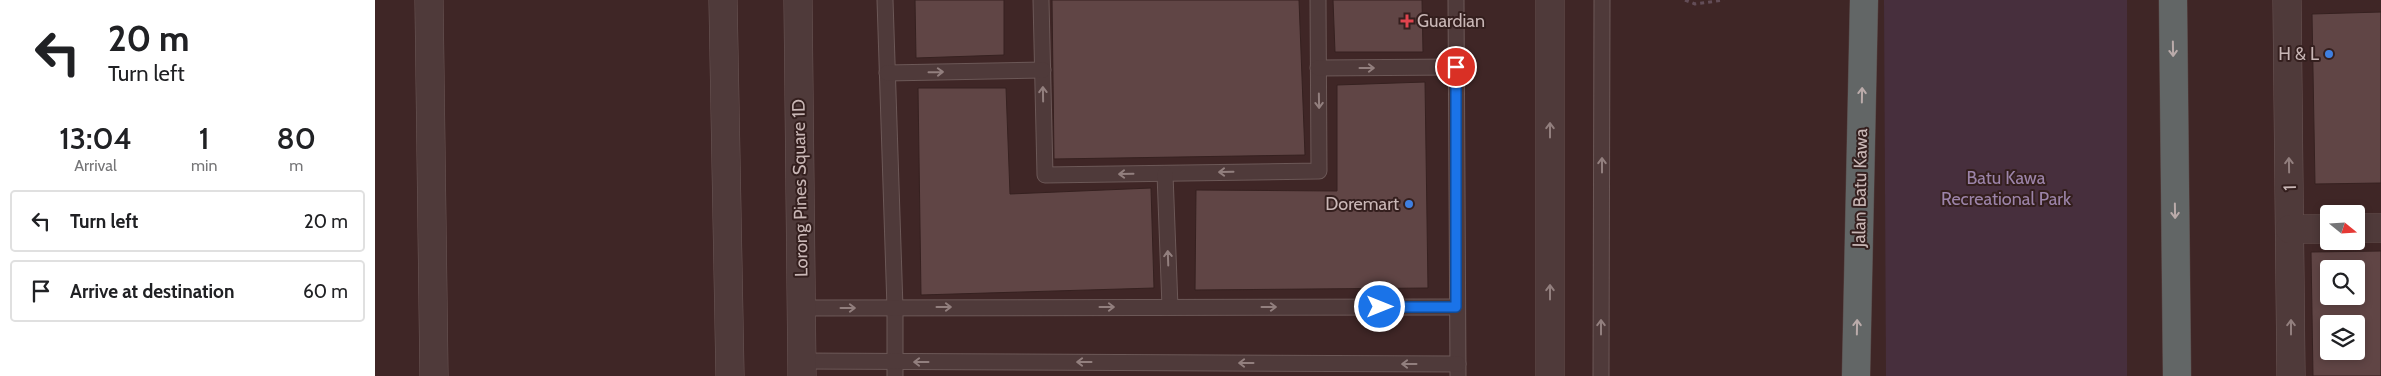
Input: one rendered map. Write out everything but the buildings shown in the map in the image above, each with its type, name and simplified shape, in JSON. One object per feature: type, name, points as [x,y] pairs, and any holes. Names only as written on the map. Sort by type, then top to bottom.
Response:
[{"type":"highway","name":"Jalan Batu Kawa","points":[[1856,376],[1864,0]]},
{"type":"highway","points":[[2173,0],[2177,376]]},
{"type":"street","points":[[429,0],[434,376]]},
{"type":"street","points":[[723,0],[730,376]]},
{"type":"street","name":"Lorong Pines Square 1D","points":[[798,0],[802,368]]},
{"type":"street","points":[[1550,0],[1550,376]]},
{"type":"street","name":"1","points":[[2287,0],[2291,376]]},
{"type":"street","points":[[2365,228],[2381,228]]},
{"type":"street","points":[[2290,229],[2320,229]]},
{"type":"lane","points":[[885,0],[895,308],[895,369]]},
{"type":"lane","points":[[1041,0],[1045,175],[1319,170],[1317,0]]},
{"type":"lane","points":[[802,368],[1458,370],[1456,307],[1456,0]]},
{"type":"lane","points":[[1601,376],[1602,0]]},
{"type":"lane","points":[[1318,68],[1456,67]]},
{"type":"lane","points":[[887,72],[1043,70]]},
{"type":"lane","points":[[1165,174],[1170,307]]},
{"type":"lane","points":[[801,308],[1456,307]]},
{"type":"path","points":[[1685,0],[1695,4],[1724,0]]},
{"type":"green space","name":"Batu Kawa Recreational Park","points":[[1884,0],[2127,0],[2127,376],[1886,376]]},
{"type":"place","name":"Guardian","points":[[1407,21]]},
{"type":"place","name":"H & L","points":[[2329,54]]},
{"type":"place","name":"Doremart","points":[[1409,204]]},
{"type":"route","points":[[1380,307],[1456,307],[1456,67]]}]
